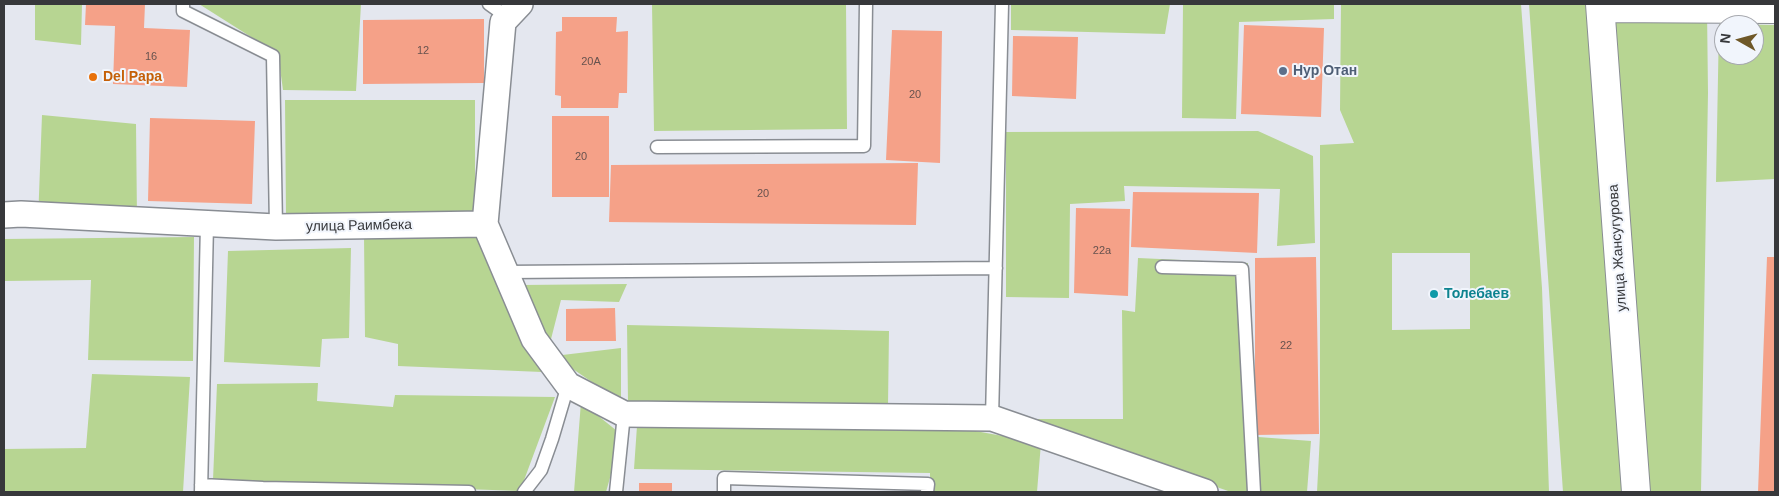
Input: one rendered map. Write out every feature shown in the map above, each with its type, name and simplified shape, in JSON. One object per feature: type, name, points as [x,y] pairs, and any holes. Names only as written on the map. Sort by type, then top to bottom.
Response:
[{"type":"main road","points":[[1601,6],[1775,9]]},
{"type":"main road","name":"улица Жансугурова","points":[[1601,6],[1636,492]]},
{"type":"street","points":[[506,8],[503,22],[486,224],[534,339],[568,385],[624,414],[992,418],[1205,492]]},
{"type":"street","name":"улица Раимбека","points":[[4,215],[21,214],[276,227],[486,224]]},
{"type":"lane","points":[[183,4],[183,11],[273,56],[276,227]]},
{"type":"lane","points":[[657,147],[864,146],[866,4]]},
{"type":"lane","points":[[992,418],[1002,4]]},
{"type":"lane","points":[[207,224],[201,489],[263,488],[469,492]]},
{"type":"lane","points":[[1162,267],[1242,269],[1254,492]]},
{"type":"lane","points":[[506,272],[996,268]]},
{"type":"lane","points":[[524,492],[541,470],[568,385]]},
{"type":"lane","points":[[616,492],[624,414]]},
{"type":"lane","points":[[724,492],[724,478],[928,484],[927,492]]},
{"type":"green space","points":[[35,4],[82,4],[81,45],[35,40]]},
{"type":"green space","points":[[199,4],[361,4],[356,91],[283,90],[278,54]]},
{"type":"green space","points":[[652,4],[846,4],[847,129],[654,131]]},
{"type":"green space","points":[[1011,4],[1170,4],[1165,34],[1011,30]]},
{"type":"green space","points":[[1183,4],[1334,4],[1334,19],[1239,22],[1236,119],[1182,118]]},
{"type":"green space","points":[[1341,4],[1521,4],[1542,288],[1549,492],[1317,492],[1320,435],[1320,145],[1354,143],[1340,110]],"holes":[[[1392,253],[1470,253],[1470,329],[1392,330]]]},
{"type":"green space","points":[[1529,4],[1590,4],[1627,492],[1563,492]]},
{"type":"green space","points":[[1601,8],[1707,9],[1708,93],[1701,492],[1645,492]]},
{"type":"green space","points":[[1764,25],[1775,25],[1775,179],[1716,182],[1718,65],[1764,65]]},
{"type":"green space","points":[[285,100],[475,100],[475,216],[286,216]]},
{"type":"green space","points":[[42,115],[136,124],[137,219],[38,221]]},
{"type":"green space","points":[[1258,131],[1313,156],[1315,243],[1277,246],[1280,189],[1124,186],[1125,201],[1070,204],[1069,298],[1006,297],[1006,132]]},
{"type":"green space","points":[[477,234],[542,372],[398,366],[398,344],[365,337],[364,235]]},
{"type":"green space","points":[[194,237],[193,361],[88,360],[91,280],[4,281],[4,239]]},
{"type":"green space","points":[[351,248],[349,338],[322,339],[320,367],[224,362],[228,251]]},
{"type":"green space","points":[[1138,258],[1248,263],[1245,436],[1311,441],[1307,492],[1231,492],[1021,419],[1123,419],[1122,310],[1135,312]]},
{"type":"green space","points":[[627,284],[619,302],[561,300],[550,343],[521,285]]},
{"type":"green space","points":[[627,325],[889,331],[888,405],[628,401]]},
{"type":"green space","points":[[621,348],[621,402],[554,356]]},
{"type":"green space","points":[[92,374],[190,377],[183,492],[4,492],[4,449],[86,448]]},
{"type":"green space","points":[[318,383],[317,401],[393,407],[395,395],[555,397],[520,491],[213,480],[217,384]]},
{"type":"green space","points":[[581,402],[622,435],[606,492],[574,492]]},
{"type":"green space","points":[[637,426],[948,426],[1041,443],[1037,492],[930,492],[930,473],[634,469]]},
{"type":"building","points":[[86,4],[145,4],[144,28],[190,30],[187,87],[113,84],[115,26],[85,25]]},
{"type":"building","points":[[562,17],[617,17],[616,32],[628,31],[627,93],[619,93],[618,108],[561,108],[561,96],[555,95],[556,32],[562,31]]},
{"type":"building","points":[[484,19],[484,83],[363,84],[363,20]]},
{"type":"building","name":"Нур Отан","points":[[1244,25],[1324,28],[1321,117],[1241,114]]},
{"type":"building","points":[[892,30],[942,31],[940,163],[886,160]]},
{"type":"building","points":[[1013,36],[1078,37],[1076,99],[1012,96]]},
{"type":"building","points":[[552,116],[609,116],[609,197],[552,197]]},
{"type":"building","points":[[150,118],[255,121],[252,204],[148,201]]},
{"type":"building","points":[[918,163],[916,225],[609,222],[611,165]]},
{"type":"building","points":[[1133,192],[1259,193],[1257,253],[1131,247]]},
{"type":"building","points":[[1076,208],[1130,209],[1128,296],[1074,293]]},
{"type":"building","points":[[1316,257],[1319,434],[1255,435],[1255,258]]},
{"type":"building","points":[[1767,257],[1775,257],[1775,492],[1758,492]]},
{"type":"building","points":[[615,308],[616,341],[566,341],[566,309]]},
{"type":"building","points":[[639,483],[672,483],[672,492],[639,492]]},
{"type":"place","name":"Нур Отан","points":[[1283,71]]},
{"type":"place","name":"Del Papa","points":[[93,77]]},
{"type":"place","name":"Толебаев","points":[[1434,294]]}]
